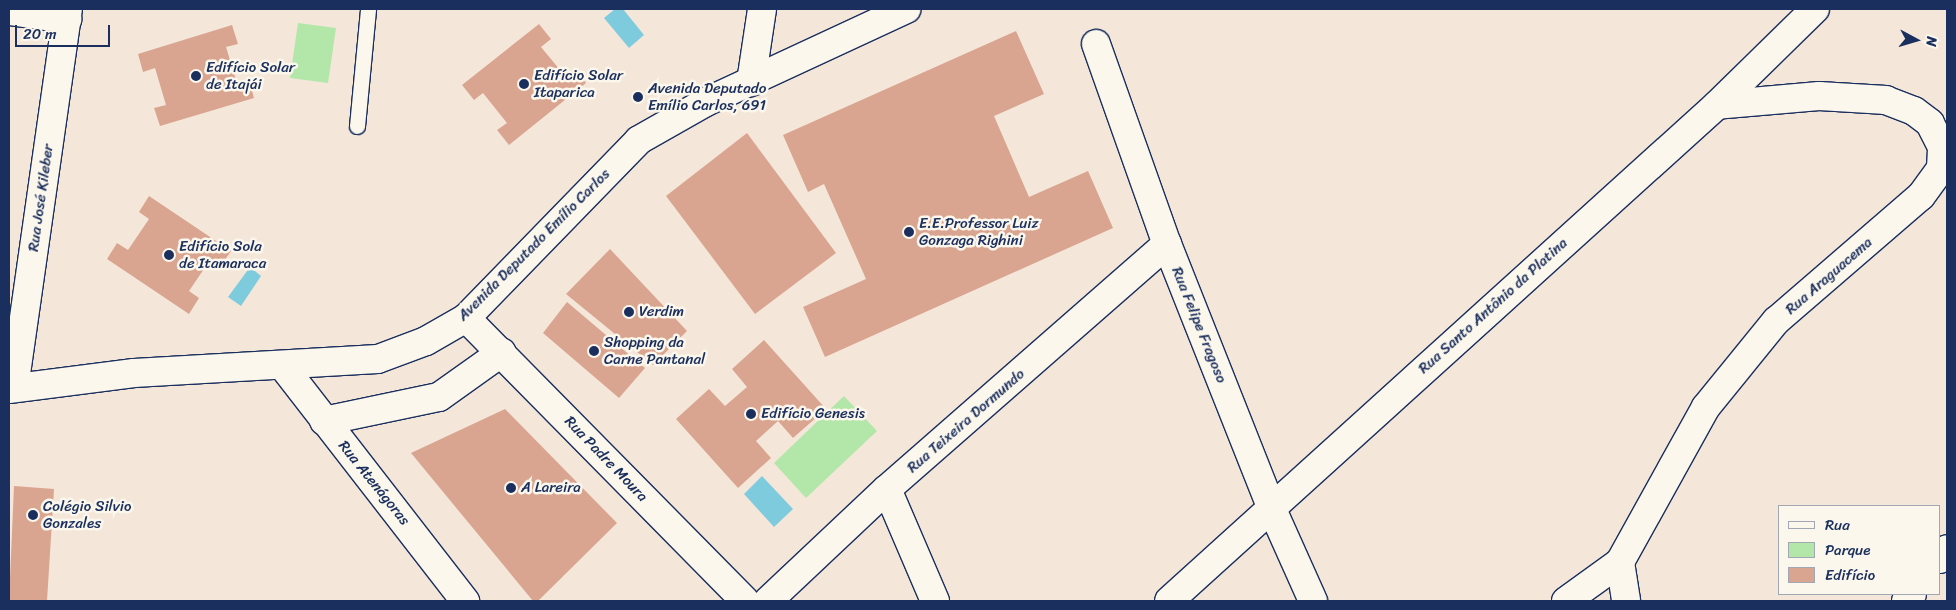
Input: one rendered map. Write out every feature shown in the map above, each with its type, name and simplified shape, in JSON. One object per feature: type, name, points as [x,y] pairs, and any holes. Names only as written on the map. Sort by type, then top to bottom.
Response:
[{"type":"street","points":[[751,82],[762,9]]},
{"type":"street","name":"Avenida Deputado Emílio Carlos","points":[[12,389],[134,373],[378,359],[426,341],[466,318],[639,140],[706,102],[906,9]]},
{"type":"street","name":"Rua Santo Antônio da Platina","points":[[1169,601],[1717,105],[1815,9]]},
{"type":"street","points":[[9,10],[68,14]]},
{"type":"street","name":"Rua José Kileber","points":[[12,389],[68,14]]},
{"type":"street","name":"Rua Felipe Fragoso","points":[[1096,44],[1167,244],[1271,507],[1313,601]]},
{"type":"street","name":"Rua Araguacema","points":[[1566,601],[1620,562],[1706,407],[1776,321],[1921,196],[1941,168],[1945,146],[1930,123],[1914,111],[1886,100],[1819,96],[1717,105]]},
{"type":"street","name":"Rua Teixeira Dormundo","points":[[768,601],[887,490],[1167,244]]},
{"type":"street","name":"Rua Padre Moura","points":[[466,318],[502,352],[745,601]]},
{"type":"street","points":[[324,420],[439,397],[502,352]]},
{"type":"street","name":"Rua Atenágoras","points":[[282,365],[449,576],[465,601]]},
{"type":"street","points":[[887,490],[935,601]]},
{"type":"street","points":[[1620,562],[1626,601]]},
{"type":"lane","points":[[357,126],[368,9]]},
{"type":"green space","points":[[298,23],[336,28],[328,83],[290,78]]},
{"type":"green space","points":[[844,396],[877,431],[806,498],[774,463]]},
{"type":"water","points":[[615,9],[623,9],[644,35],[629,48],[604,18]]},
{"type":"water","points":[[250,267],[261,276],[241,306],[228,297]]},
{"type":"water","points":[[762,476],[793,509],[774,527],[744,494]]},
{"type":"building","name":"Edifício Solar Itaparica","points":[[539,24],[551,39],[541,47],[565,76],[574,69],[586,83],[509,145],[497,130],[507,123],[483,93],[474,100],[462,85]]},
{"type":"building","name":"Edifício Solar de Itajái","points":[[232,25],[238,44],[226,47],[237,83],[249,80],[254,98],[160,126],[154,108],[166,105],[155,68],[143,72],[138,54]]},
{"type":"building","points":[[1016,31],[1044,94],[994,116],[1029,197],[1088,171],[1113,228],[825,357],[803,307],[866,279],[824,184],[808,192],[783,135]]},
{"type":"building","points":[[747,133],[836,253],[755,314],[666,196]]},
{"type":"building","name":"Edifício Sola de Itamaraca","points":[[149,196],[231,251],[220,267],[210,260],[189,291],[199,298],[189,314],[107,259],[117,243],[128,250],[149,219],[139,212]]},
{"type":"building","name":"Verdim","points":[[610,249],[687,331],[653,365],[566,294]]},
{"type":"building","name":"Shopping da Carne Pantanal","points":[[567,302],[645,368],[619,398],[543,333]]},
{"type":"building","name":"Edifício Genesis","points":[[764,340],[826,409],[793,438],[778,421],[756,441],[771,458],[738,488],[676,419],[709,389],[725,406],[747,387],[732,369]]},
{"type":"building","name":"A Lareira","points":[[505,409],[617,523],[538,601],[533,601],[411,453]]},
{"type":"building","points":[[14,486],[54,489],[47,601],[9,601]]},
{"type":"place","name":"Edifício Solar de Itajái","points":[[196,76]]},
{"type":"place","name":"Edifício Solar Itaparica","points":[[524,84]]},
{"type":"place","name":"Avenida Deputado Emílio Carlos, 691","points":[[638,97]]},
{"type":"place","name":"E.E.Professor Luiz Gonzaga Righini","points":[[909,232]]},
{"type":"place","name":"Edifício Sola de Itamaraca","points":[[169,255]]},
{"type":"place","name":"Verdim","points":[[629,312]]},
{"type":"place","name":"Shopping da Carne Pantanal","points":[[594,351]]},
{"type":"place","name":"Edifício Genesis","points":[[751,414]]},
{"type":"place","name":"A Lareira","points":[[511,488]]},
{"type":"place","name":"Colégio Silvio Gonzales","points":[[33,515]]}]
